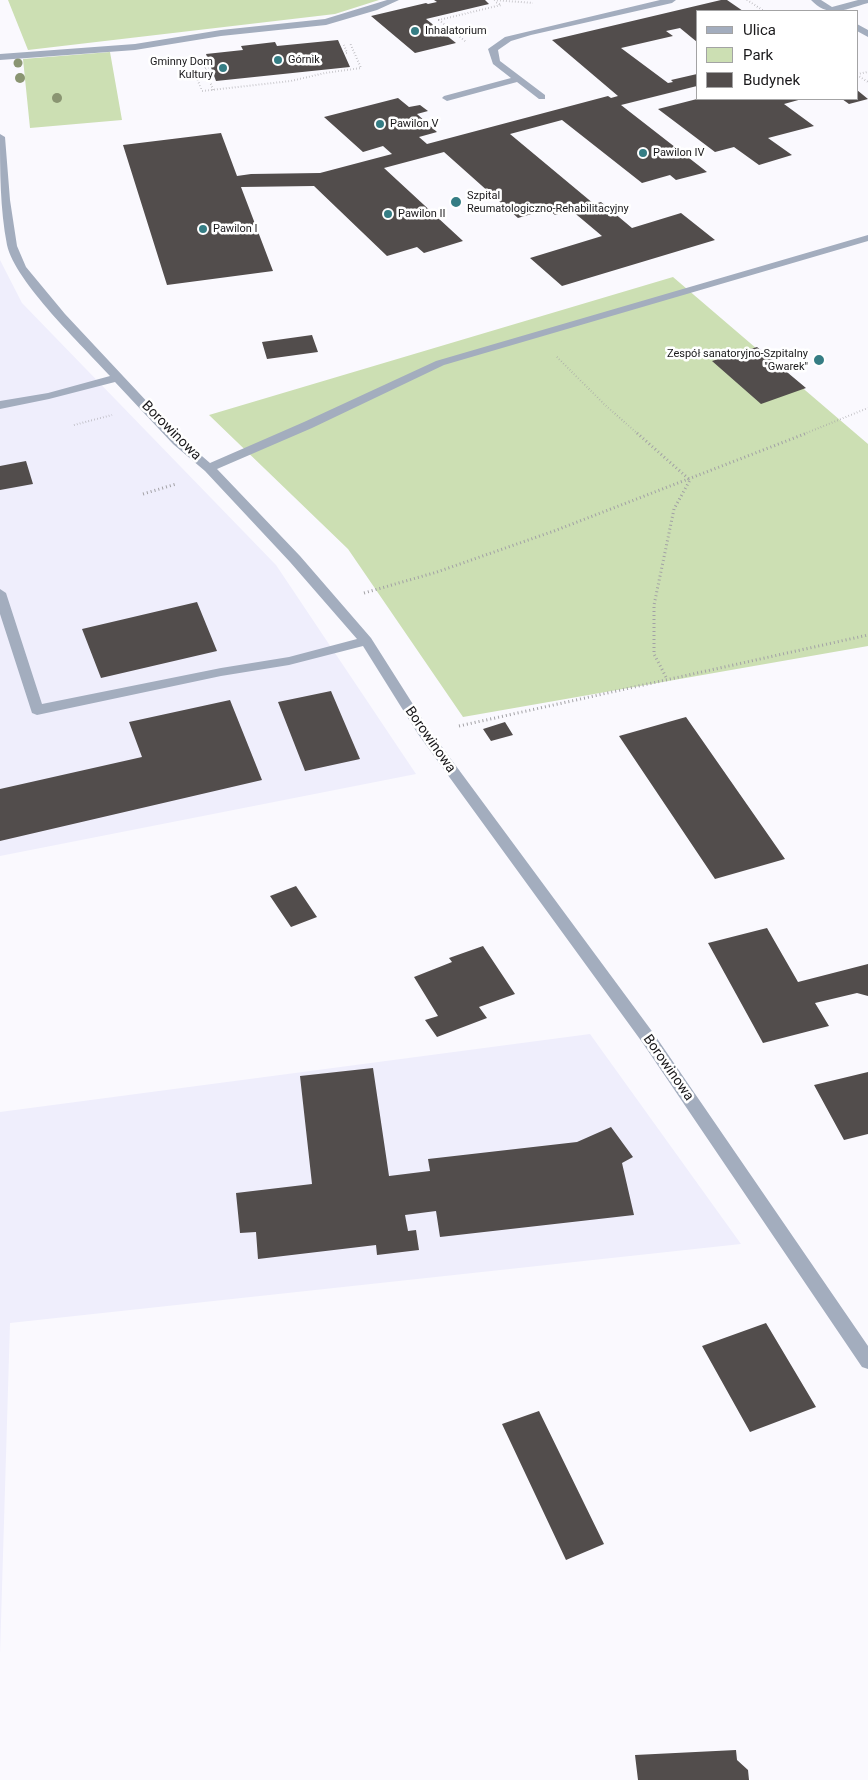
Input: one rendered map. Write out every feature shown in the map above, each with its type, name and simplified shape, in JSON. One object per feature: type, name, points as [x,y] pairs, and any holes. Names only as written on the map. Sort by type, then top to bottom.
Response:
[{"type":"street","points":[[0,57],[135,47],[221,33],[326,22],[395,0]]},
{"type":"street","points":[[542,97],[496,62],[493,48],[508,39],[529,33],[672,0]]},
{"type":"street","points":[[815,0],[830,10]]},
{"type":"street","points":[[835,10],[868,0]]},
{"type":"street","points":[[447,98],[519,79]]},
{"type":"street","name":"Borowinowa","points":[[0,137],[5,200],[12,246],[21,268],[61,316],[177,441],[209,468],[295,560],[366,641],[423,731],[648,1038],[868,1361]]},
{"type":"street","points":[[209,468],[308,426],[440,363],[868,238]]},
{"type":"street","points":[[0,405],[49,396],[119,377]]},
{"type":"street","points":[[0,593],[37,710],[221,672],[289,661],[366,641]]},
{"type":"path","points":[[747,0],[762,10]]},
{"type":"path","points":[[496,1],[501,5],[439,20],[464,41],[499,45]]},
{"type":"path","points":[[190,59],[202,91],[213,90],[292,81],[325,73],[361,68],[349,42]]},
{"type":"path","points":[[344,53],[347,53],[345,46]]},
{"type":"path","points":[[211,67],[205,68],[213,90]]},
{"type":"path","points":[[532,336],[549,349],[604,404],[690,480]]},
{"type":"path","points":[[359,595],[397,585],[537,537],[690,480],[868,408]]},
{"type":"path","points":[[74,425],[113,415]]},
{"type":"path","points":[[667,679],[654,654],[654,605],[674,509],[690,480]]},
{"type":"path","points":[[144,494],[176,484]]},
{"type":"path","points":[[458,726],[868,635]]},
{"type":"shaded area","points":[[0,260],[22,303],[276,565],[416,774],[0,856]]},
{"type":"shaded area","points":[[590,1034],[741,1244],[10,1323],[0,1654],[0,1112]]},
{"type":"green space","points":[[8,0],[379,0],[335,14],[28,50]]},
{"type":"green space","points":[[110,52],[122,120],[30,128],[23,59]]},
{"type":"green space","points":[[673,277],[868,444],[868,646],[463,717],[348,549],[209,415]]},
{"type":"building","name":"Inhalatorium","points":[[434,0],[485,0],[489,4],[426,19],[456,43],[415,53],[371,16],[437,2]]},
{"type":"building","points":[[721,0],[727,0],[742,10],[696,10],[696,41],[680,28],[666,31],[673,36],[621,48],[668,83],[673,82],[671,80],[696,74],[696,86],[621,105],[707,172],[676,180],[670,175],[642,183],[562,120],[510,134],[594,204],[601,202],[632,228],[681,213],[715,240],[562,286],[530,258],[602,236],[571,210],[555,215],[548,209],[518,218],[444,152],[384,168],[463,241],[424,253],[417,247],[387,256],[314,186],[241,187],[273,271],[167,285],[123,145],[221,133],[237,176],[320,173],[392,154],[383,146],[363,152],[324,117],[398,98],[409,107],[420,105],[428,111],[417,114],[437,132],[419,137],[427,144],[608,96],[611,98],[618,96],[552,40]]},
{"type":"building","name":"Górnik","points":[[338,40],[350,67],[216,81],[206,54],[243,50],[241,46],[275,42],[277,46]]},
{"type":"building","points":[[858,91],[868,99],[849,104],[843,100],[858,100]]},
{"type":"building","points":[[696,99],[798,100],[784,104],[814,126],[768,138],[792,155],[759,165],[734,147],[715,152],[658,109]]},
{"type":"building","points":[[312,335],[318,352],[267,359],[262,342]]},
{"type":"building","points":[[757,347],[806,388],[761,404],[712,361]]},
{"type":"building","points":[[26,461],[33,484],[0,490],[0,466]]},
{"type":"building","points":[[197,602],[217,651],[101,678],[82,629]]},
{"type":"building","points":[[331,691],[360,759],[305,771],[278,702]]},
{"type":"building","points":[[230,700],[262,780],[0,841],[0,789],[142,757],[129,722]]},
{"type":"building","points":[[686,717],[785,859],[715,879],[619,736]]},
{"type":"building","points":[[505,722],[513,735],[491,741],[483,729]]},
{"type":"building","points":[[296,886],[317,917],[291,927],[270,896]]},
{"type":"building","points":[[767,928],[798,982],[868,964],[868,996],[857,993],[815,1003],[829,1026],[763,1043],[708,943]]},
{"type":"building","points":[[483,946],[515,994],[479,1007],[487,1018],[437,1037],[425,1020],[438,1016],[414,977],[452,962],[449,958]]},
{"type":"building","points":[[373,1068],[389,1176],[430,1171],[428,1159],[577,1142],[611,1127],[633,1157],[622,1163],[634,1215],[440,1237],[436,1211],[405,1215],[408,1231],[416,1230],[419,1250],[377,1255],[376,1245],[258,1259],[256,1232],[240,1233],[236,1193],[312,1184],[300,1076]]},
{"type":"building","points":[[868,1072],[868,1134],[844,1140],[814,1085]]},
{"type":"building","points":[[766,1323],[816,1407],[750,1432],[702,1346]]},
{"type":"building","points":[[539,1411],[604,1544],[566,1560],[502,1424]]},
{"type":"building","points":[[736,1750],[737,1760],[748,1770],[749,1780],[638,1780],[635,1755]]},
{"type":"place","name":"Inhalatorium","points":[[415,31]]},
{"type":"place","name":"Górnik","points":[[278,60]]},
{"type":"place","name":"Gminny Dom Kultury","points":[[223,68]]},
{"type":"place","name":"Pawilon V","points":[[380,124]]},
{"type":"place","name":"Pawilon IV","points":[[643,153]]},
{"type":"place","name":"Szpital Reumatologiczno-Rehabilitacyjny","points":[[456,202]]},
{"type":"place","name":"Pawilon II","points":[[388,214]]},
{"type":"place","name":"Pawilon I","points":[[203,229]]},
{"type":"place","name":"Zespół sanatoryjno-Szpitalny \"Gwarek\"","points":[[819,360]]}]
